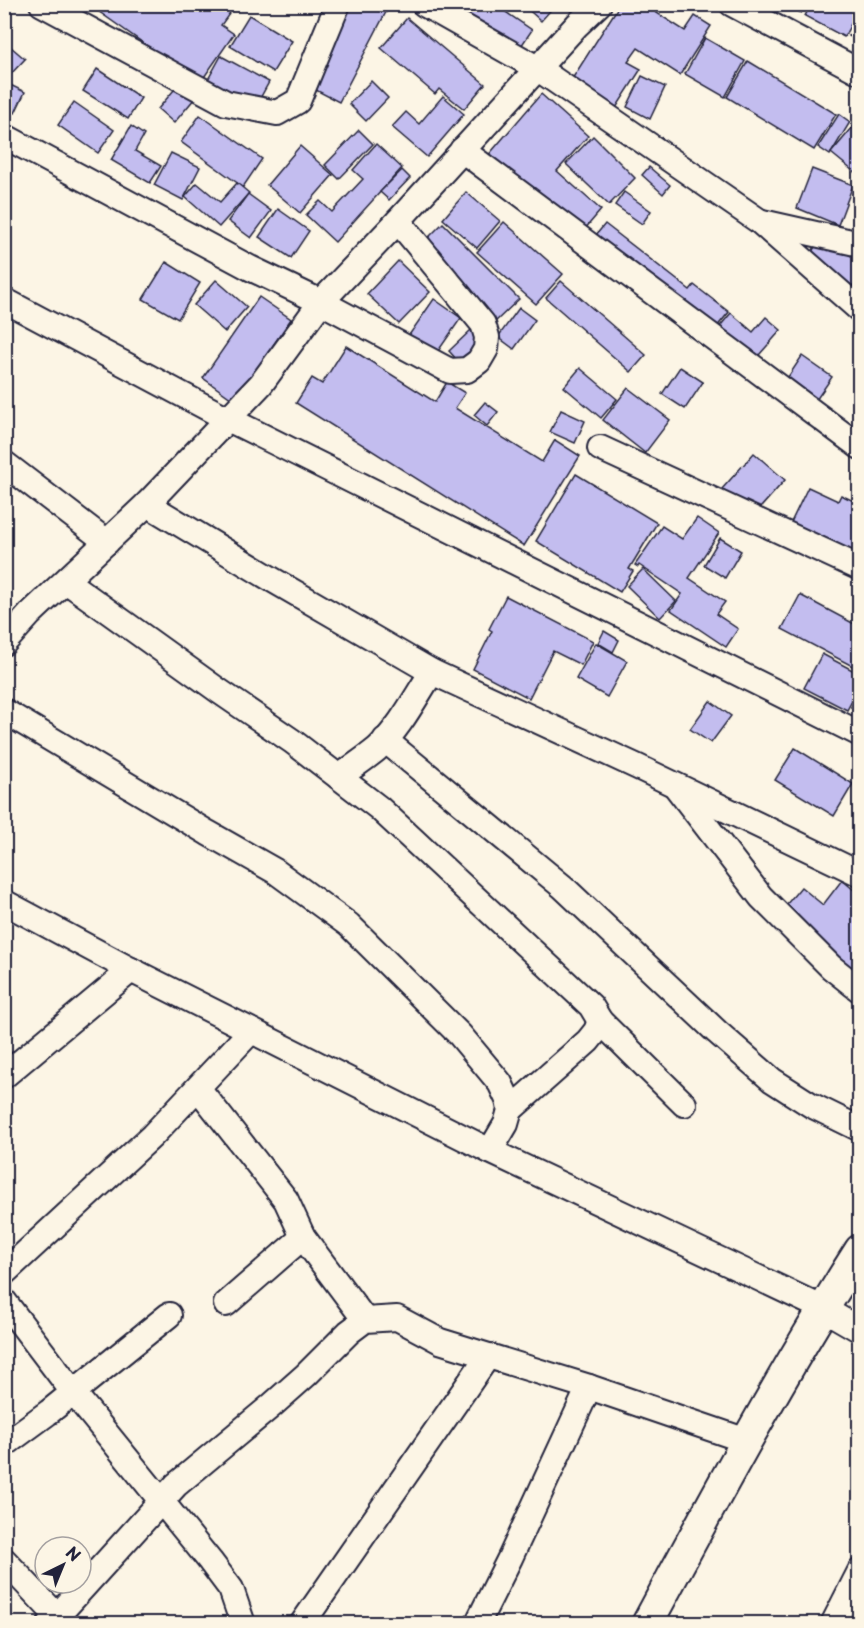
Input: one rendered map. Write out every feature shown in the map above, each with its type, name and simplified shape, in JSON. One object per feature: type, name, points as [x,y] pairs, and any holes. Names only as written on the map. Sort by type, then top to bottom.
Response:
[{"type":"street","points":[[42,4],[226,103],[277,113],[298,101],[338,4]]},
{"type":"street","points":[[424,4],[537,68],[759,221],[860,310]]},
{"type":"street","points":[[4,643],[30,614],[147,504],[261,384],[321,302],[599,4]]},
{"type":"street","points":[[732,4],[860,72]]},
{"type":"street","points":[[4,136],[250,268],[321,302],[450,371],[467,370],[479,361],[486,349],[487,336],[483,324],[398,221]]},
{"type":"street","points":[[462,150],[860,447]]},
{"type":"street","points":[[759,221],[860,244]]},
{"type":"street","points":[[4,300],[228,419],[860,734]]},
{"type":"street","points":[[600,448],[860,568]]},
{"type":"street","points":[[4,463],[107,542]]},
{"type":"street","points":[[147,504],[432,672],[674,784],[860,874]]},
{"type":"street","points":[[66,580],[292,741],[379,808],[591,1006],[600,1021],[684,1104]]},
{"type":"street","points":[[339,777],[386,740],[399,724],[432,672]]},
{"type":"street","points":[[4,711],[275,871],[349,925],[460,1035],[500,1083],[510,1110],[507,1124],[490,1151]]},
{"type":"street","points":[[386,740],[563,887],[717,1032],[772,1080],[811,1105],[860,1129]]},
{"type":"street","points":[[674,784],[761,897],[831,967],[860,990]]},
{"type":"street","points":[[4,902],[131,970],[490,1151],[822,1308],[860,1330]]},
{"type":"street","points":[[4,1076],[131,970]]},
{"type":"street","points":[[510,1110],[588,1041],[600,1021]]},
{"type":"street","points":[[4,1273],[152,1136],[252,1031]]},
{"type":"street","points":[[198,1088],[286,1200],[303,1237],[365,1320]]},
{"type":"street","points":[[226,1304],[303,1237]]},
{"type":"street","points":[[647,1623],[822,1308],[860,1250]]},
{"type":"street","points":[[4,1301],[73,1392],[162,1500],[231,1589],[243,1623]]},
{"type":"street","points":[[4,1445],[169,1315]]},
{"type":"street","points":[[4,1560],[53,1620],[176,1485],[306,1375],[349,1332],[365,1320],[397,1318],[440,1341],[589,1387],[747,1441]]},
{"type":"street","points":[[302,1623],[488,1356]]},
{"type":"street","points":[[477,1623],[510,1558],[589,1387]]},
{"type":"street","points":[[833,1623],[860,1571]]},
{"type":"building","points":[[88,4],[224,4],[232,10],[221,25],[234,34],[200,83]]},
{"type":"building","points":[[352,4],[371,4],[386,12],[339,102],[310,87]]},
{"type":"building","points":[[452,4],[494,4],[532,30],[513,58],[446,14]]},
{"type":"building","points":[[522,4],[556,4],[541,21]]},
{"type":"building","points":[[620,4],[643,4],[685,31],[695,16],[711,26],[680,75],[638,48],[628,62],[641,69],[616,108],[572,79]]},
{"type":"building","points":[[784,4],[805,4],[801,13]]},
{"type":"building","points":[[811,4],[860,4],[860,7],[844,37],[805,16]]},
{"type":"building","points":[[249,15],[292,41],[273,72],[230,46]]},
{"type":"building","points":[[407,18],[485,84],[464,109],[439,89],[435,94],[381,48]]},
{"type":"building","points":[[860,18],[860,42],[849,36]]},
{"type":"building","points":[[705,38],[745,61],[725,97],[685,74]]},
{"type":"building","points":[[4,41],[25,59],[10,75],[4,70]]},
{"type":"building","points":[[221,56],[269,82],[253,111],[205,85]]},
{"type":"building","points":[[748,61],[836,114],[814,150],[727,97]]},
{"type":"building","points":[[97,69],[141,98],[128,119],[83,91]]},
{"type":"building","points":[[642,76],[665,87],[650,119],[627,107]]},
{"type":"building","points":[[371,81],[388,98],[366,121],[349,104]]},
{"type":"building","points":[[4,82],[25,92],[15,113],[4,108]]},
{"type":"building","points":[[179,84],[195,98],[174,123],[158,109]]},
{"type":"building","points":[[541,94],[588,136],[557,171],[601,210],[578,237],[486,158]]},
{"type":"building","points":[[443,96],[464,114],[427,157],[392,127],[406,112],[419,124]]},
{"type":"building","points":[[74,102],[114,130],[98,153],[58,125]]},
{"type":"building","points":[[839,114],[850,122],[830,155],[818,147]]},
{"type":"building","points":[[200,115],[262,159],[243,187],[181,142]]},
{"type":"building","points":[[858,121],[860,122],[860,173],[858,175],[831,153]]},
{"type":"building","points":[[131,126],[144,135],[135,151],[161,166],[150,183],[111,160]]},
{"type":"building","points":[[359,130],[373,144],[339,179],[325,165]]},
{"type":"building","points":[[593,136],[635,178],[609,205],[566,164]]},
{"type":"building","points":[[376,144],[402,168],[335,242],[306,215],[320,201],[332,212],[363,179],[353,170]]},
{"type":"building","points":[[300,146],[333,175],[300,213],[267,185]]},
{"type":"building","points":[[171,153],[200,167],[183,200],[154,185]]},
{"type":"building","points":[[649,167],[670,185],[663,194],[642,175]]},
{"type":"building","points":[[812,169],[853,185],[838,225],[797,208]]},
{"type":"building","points":[[402,170],[410,178],[389,200],[380,192]]},
{"type":"building","points":[[197,183],[220,202],[237,183],[249,193],[219,227],[185,197]]},
{"type":"building","points":[[466,192],[500,221],[477,248],[443,219]]},
{"type":"building","points":[[624,192],[651,211],[642,224],[615,205]]},
{"type":"building","points":[[248,194],[271,211],[251,238],[228,221]]},
{"type":"building","points":[[278,209],[309,231],[291,258],[259,237]]},
{"type":"building","points":[[504,222],[563,274],[536,304],[477,252]]},
{"type":"building","points":[[443,223],[519,299],[494,323],[419,247]]},
{"type":"building","points":[[605,224],[690,290],[694,285],[729,312],[711,334],[591,241]]},
{"type":"building","points":[[820,238],[860,261],[860,289],[844,281],[800,273]]},
{"type":"building","points":[[398,261],[430,292],[399,324],[367,294]]},
{"type":"building","points":[[166,262],[200,283],[178,319],[143,299]]},
{"type":"building","points":[[216,280],[247,307],[225,332],[194,305]]},
{"type":"building","points":[[561,281],[646,355],[631,372],[546,298]]},
{"type":"building","points":[[259,297],[291,319],[235,401],[203,378]]},
{"type":"building","points":[[434,299],[461,318],[434,357],[407,338]]},
{"type":"building","points":[[519,308],[535,320],[514,349],[498,337]]},
{"type":"building","points":[[731,313],[753,332],[766,317],[781,330],[752,363],[716,331]]},
{"type":"building","points":[[471,330],[482,341],[459,362],[449,351]]},
{"type":"building","points":[[346,346],[435,402],[447,382],[465,393],[455,408],[542,462],[555,440],[580,456],[524,546],[296,403],[312,378],[322,384]]},
{"type":"building","points":[[802,356],[832,377],[812,406],[782,386]]},
{"type":"building","points":[[680,367],[703,382],[685,409],[662,394]]},
{"type":"building","points":[[580,368],[617,399],[601,418],[564,387]]},
{"type":"building","points":[[628,388],[670,420],[645,453],[603,420]]},
{"type":"building","points":[[485,402],[498,412],[487,426],[474,415]]},
{"type":"building","points":[[561,410],[585,421],[575,443],[550,432]]},
{"type":"building","points":[[754,453],[785,480],[753,516],[722,489]]},
{"type":"building","points":[[576,474],[657,523],[629,569],[633,571],[620,592],[536,541]]},
{"type":"building","points":[[808,487],[838,501],[841,495],[860,504],[860,543],[852,557],[783,539]]},
{"type":"building","points":[[697,518],[719,533],[689,578],[725,602],[716,614],[738,629],[726,647],[671,610],[682,594],[639,565],[638,567],[635,565],[662,526],[682,539]]},
{"type":"building","points":[[720,538],[741,551],[725,578],[704,565]]},
{"type":"building","points":[[643,569],[676,601],[660,618],[627,586]]},
{"type":"building","points":[[800,595],[860,627],[860,670],[782,629]]},
{"type":"building","points":[[506,596],[593,641],[581,665],[553,651],[529,698],[473,669],[492,631],[489,629]]},
{"type":"building","points":[[604,631],[619,640],[613,652],[598,643]]},
{"type":"building","points":[[596,643],[627,661],[607,697],[576,679]]},
{"type":"building","points":[[822,654],[860,674],[860,686],[847,710],[804,688]]},
{"type":"building","points":[[860,694],[860,712],[851,707]]},
{"type":"building","points":[[710,701],[731,716],[711,743],[690,729]]},
{"type":"building","points":[[795,748],[853,784],[834,816],[775,780]]},
{"type":"building","points":[[860,846],[860,871],[849,864]]},
{"type":"building","points":[[842,880],[860,895],[860,985],[776,917],[801,887],[823,905]]}]
